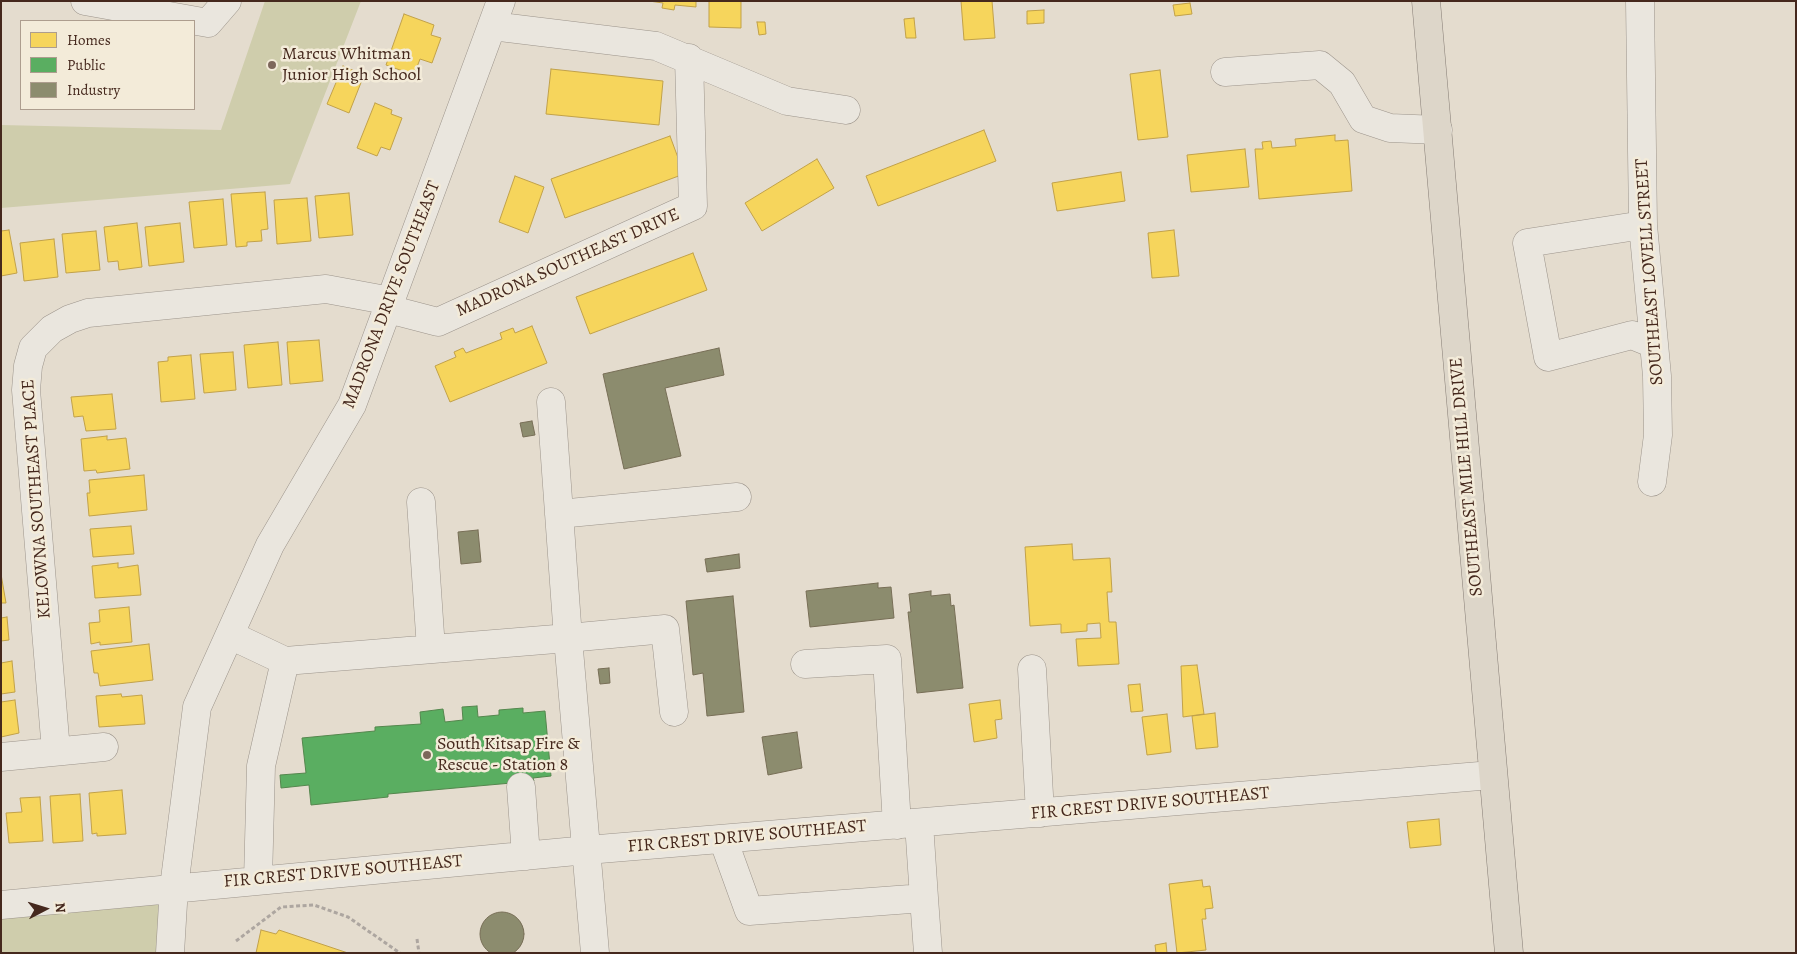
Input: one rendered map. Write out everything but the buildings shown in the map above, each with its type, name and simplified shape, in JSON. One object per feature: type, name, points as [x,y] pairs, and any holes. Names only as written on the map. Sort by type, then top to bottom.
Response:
[{"type":"main road","name":"SOUTHEAST MILE HILL DRIVE","points":[[1426,1],[1509,953]]},
{"type":"street","points":[[85,1],[191,20]]},
{"type":"street","points":[[195,21],[208,23],[227,1]]},
{"type":"street","name":"SOUTHEAST LOVELL STREET","points":[[1640,1],[1643,225],[1658,376],[1658,435],[1652,482]]},
{"type":"street","points":[[497,14],[656,46],[689,58],[787,101],[846,110]]},
{"type":"street","name":"MADRONA DRIVE SOUTHEAST","points":[[170,953],[174,887],[197,707],[270,545],[352,405],[497,14]]},
{"type":"street","name":"MADRONA SOUTHEAST DRIVE","points":[[389,305],[438,322],[694,206],[689,58]]},
{"type":"street","points":[[1225,72],[1320,65],[1342,83],[1363,119],[1390,128],[1438,130]]},
{"type":"street","points":[[1643,225],[1527,243],[1548,357],[1632,335],[1654,344]]},
{"type":"street","name":"KELOWNA SOUTHEAST PLACE","points":[[56,752],[26,390],[28,366],[33,348],[52,329],[70,319],[88,313],[326,289],[389,305]]},
{"type":"street","points":[[551,402],[568,638],[595,953]]},
{"type":"street","points":[[559,514],[737,497]]},
{"type":"street","points":[[421,502],[431,649]]},
{"type":"street","points":[[230,635],[285,661],[665,629],[674,712]]},
{"type":"street","points":[[805,664],[887,659],[908,824],[924,898],[928,953]]},
{"type":"street","points":[[258,880],[261,766],[285,661]]},
{"type":"street","points":[[1032,669],[1040,813]]},
{"type":"street","points":[[1,757],[104,747]]},
{"type":"street","name":"FIR CREST DRIVE SOUTHEAST","points":[[1,904],[587,850],[1492,775]]},
{"type":"street","points":[[521,787],[526,856]]},
{"type":"street","points":[[723,839],[749,911],[924,898]]},
{"type":"path","points":[[236,942],[281,907],[314,905],[348,916],[400,953]]},
{"type":"path","points":[[417,938],[419,953]]},
{"type":"shaded area","name":"Marcus Whitman Junior High School","points":[[265,1],[361,1],[290,184],[1,208],[1,125],[221,130]]},
{"type":"shaded area","points":[[174,887],[170,953],[1,953],[1,905]]},
{"type":"place","name":"Marcus Whitman Junior High School","points":[[272,65]]},
{"type":"place","name":"South Kitsap Fire & Rescue - Station 8","points":[[427,755]]}]
